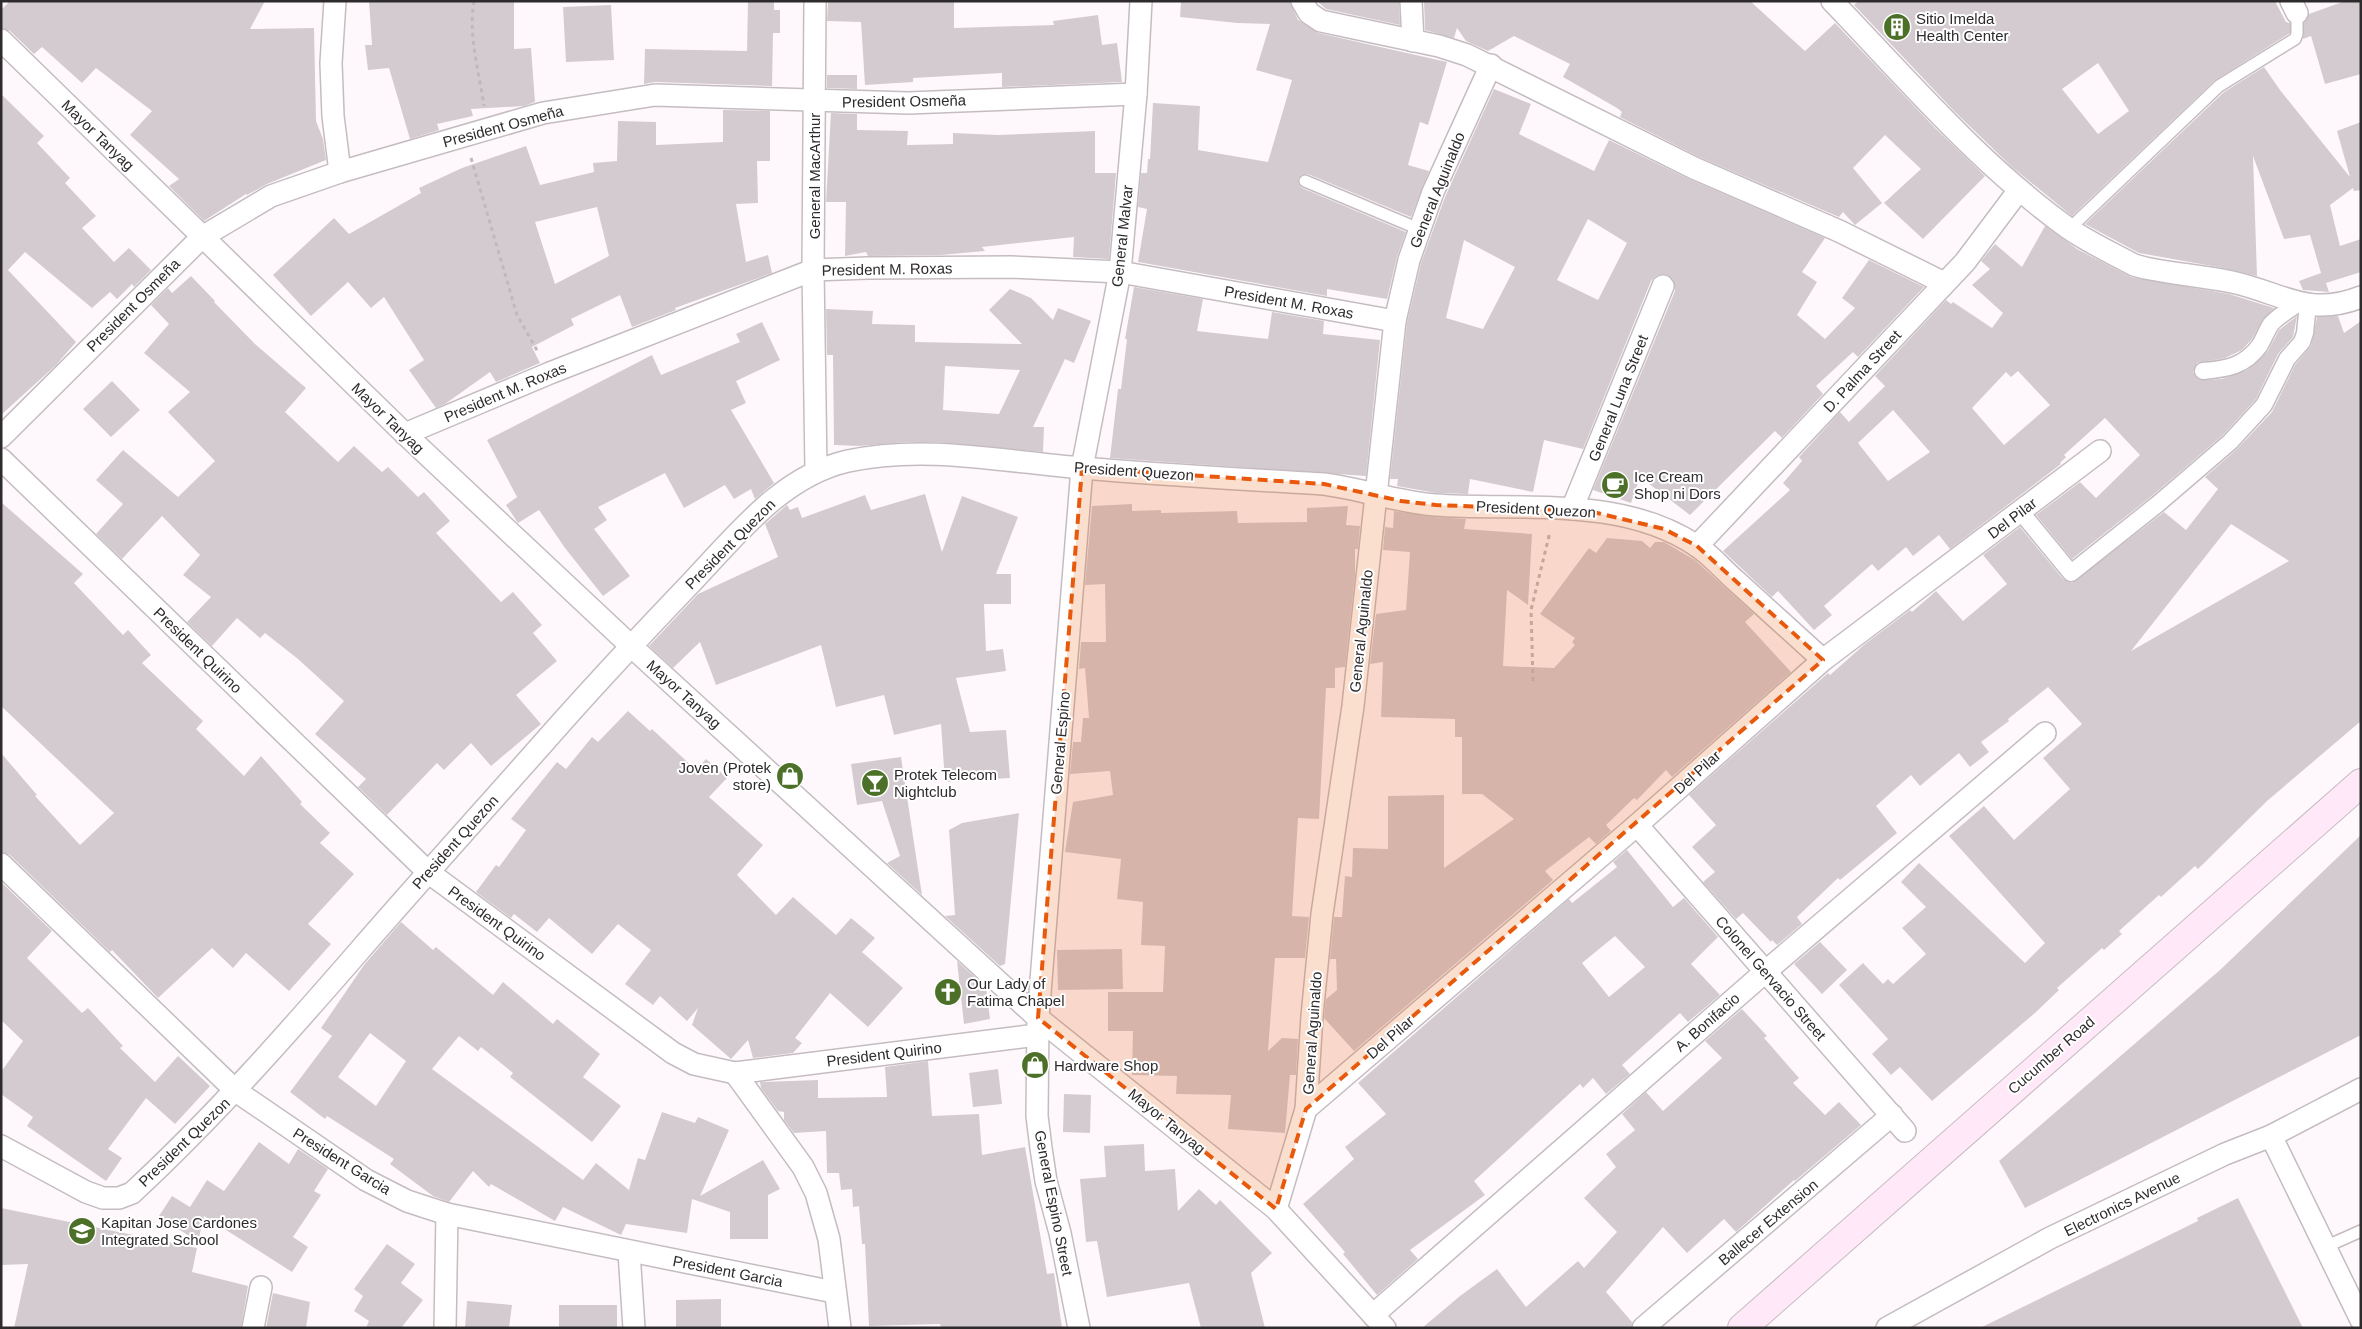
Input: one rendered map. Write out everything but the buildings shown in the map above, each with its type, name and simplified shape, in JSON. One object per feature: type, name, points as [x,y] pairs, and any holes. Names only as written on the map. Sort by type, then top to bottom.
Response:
[{"type":"main road","name":"Cucumber Road","points":[[1742,1328],[2361,783]]},
{"type":"street","points":[[335,1],[332,63],[333,116],[340,172]]},
{"type":"street","name":"General MacArthur","points":[[815,1],[813,270],[816,470]]},
{"type":"street","name":"General Malvar","points":[[1082,468],[1120,272],[1136,94],[1141,1]]},
{"type":"street","points":[[1302,1],[1309,13],[1321,21],[1467,54],[1694,168],[1839,231],[1944,283]]},
{"type":"street","points":[[1411,1],[1412,41]]},
{"type":"street","points":[[1832,1],[1979,154],[2019,190],[2069,229],[2134,265],[2232,282],[2319,307],[2337,306],[2361,297]]},
{"type":"street","name":"Mayor Tanyag","points":[[1,40],[405,434],[1038,1027],[1276,1210],[1379,1321]]},
{"type":"street","name":"General Aguinaldo","points":[[1276,1210],[1306,1109],[1312,1016],[1322,914],[1353,706],[1395,321],[1409,260],[1419,229],[1433,192],[1491,65]]},
{"type":"street","name":"President Osmeña","points":[[1,437],[202,236],[271,196],[340,172],[543,113],[655,95],[908,103],[1068,95],[1136,94]]},
{"type":"street","name":"D. Palma Street","points":[[1697,546],[1965,262],[1979,246],[2019,190]]},
{"type":"street","name":"President M. Roxas","points":[[405,434],[550,373],[813,270],[1011,267],[1120,272],[1395,321]]},
{"type":"street","name":"General Luna Street","points":[[1564,509],[1663,286]]},
{"type":"street","points":[[2203,371],[2222,370],[2238,366],[2260,344],[2271,324],[2303,303]]},
{"type":"street","points":[[2020,511],[2071,574],[2159,503],[2230,442],[2264,405],[2287,359],[2302,342],[2305,333],[2303,303]]},
{"type":"street","name":"Del Pilar","points":[[1306,1109],[1636,825],[1823,660],[2100,451]]},
{"type":"street","name":"President Quezon","points":[[1,1146],[86,1192],[103,1198],[118,1198],[132,1193],[236,1091],[630,646],[762,509],[787,489],[816,470],[846,461],[880,456],[927,454],[1082,468],[1324,484],[1350,487],[1401,501],[1436,505],[1564,509],[1630,518],[1664,529],[1697,546],[1823,660]]},
{"type":"street","name":"President Quirino","points":[[1,459],[428,872],[673,1053],[694,1064],[735,1073],[1038,1027]]},
{"type":"street","name":"General Espino","points":[[1038,1027],[1082,468]]},
{"type":"street","name":"A. Bonifacio","points":[[1379,1321],[1765,972],[2045,733]]},
{"type":"street","name":"Colonel Gervacio Street","points":[[1636,825],[1899,1123]]},
{"type":"street","name":"President Garcia","points":[[1,864],[236,1091],[366,1180],[408,1201],[447,1214],[834,1292]]},
{"type":"street","name":"General Espino Street","points":[[1038,1027],[1037,1116],[1041,1148],[1046,1181],[1060,1233],[1079,1328]]},
{"type":"street","points":[[735,1073],[803,1167],[816,1193],[829,1239],[834,1292],[840,1328]]},
{"type":"street","name":"Electronics Avenue","points":[[1887,1328],[2050,1238],[2226,1154],[2271,1136],[2361,1089]]},
{"type":"street","name":"Ballecer Extension","points":[[1643,1328],[1899,1123]]},
{"type":"street","points":[[2271,1136],[2361,1320]]},
{"type":"street","points":[[445,1328],[447,1214]]},
{"type":"street","points":[[629,1252],[634,1328]]},
{"type":"street","points":[[252,1328],[262,1287]]},
{"type":"lane","points":[[2069,229],[2219,86],[2295,40],[2297,34],[2294,7]]},
{"type":"lane","points":[[1305,181],[1419,229]]},
{"type":"lane","points":[[2326,1247],[2361,1230]]},
{"type":"path","points":[[474,1],[472,10],[476,55],[488,129]]},
{"type":"path","points":[[464,135],[518,316],[550,373]]},
{"type":"path","points":[[1534,681],[1531,610],[1564,509]]},
{"type":"highlighted area","points":[[1082,468],[1324,484],[1401,501],[1436,505],[1589,511],[1664,529],[1697,546],[1823,660],[1306,1109],[1276,1209],[1038,1018]]},
{"type":"place","name":"Sitio Imelda Health Center","points":[[1897,27]]},
{"type":"place","name":"Ice Cream Shop ni Dors","points":[[1615,485]]},
{"type":"place","name":"Joven (Protek store)","points":[[790,776]]},
{"type":"place","name":"Protek Telecom Nightclub","points":[[875,783]]},
{"type":"place","name":"Our Lady of Fatima Chapel","points":[[948,992]]},
{"type":"place","name":"Hardware Shop","points":[[1035,1065]]},
{"type":"place","name":"Kapitan Jose Cardones Integrated School","points":[[82,1231]]}]
